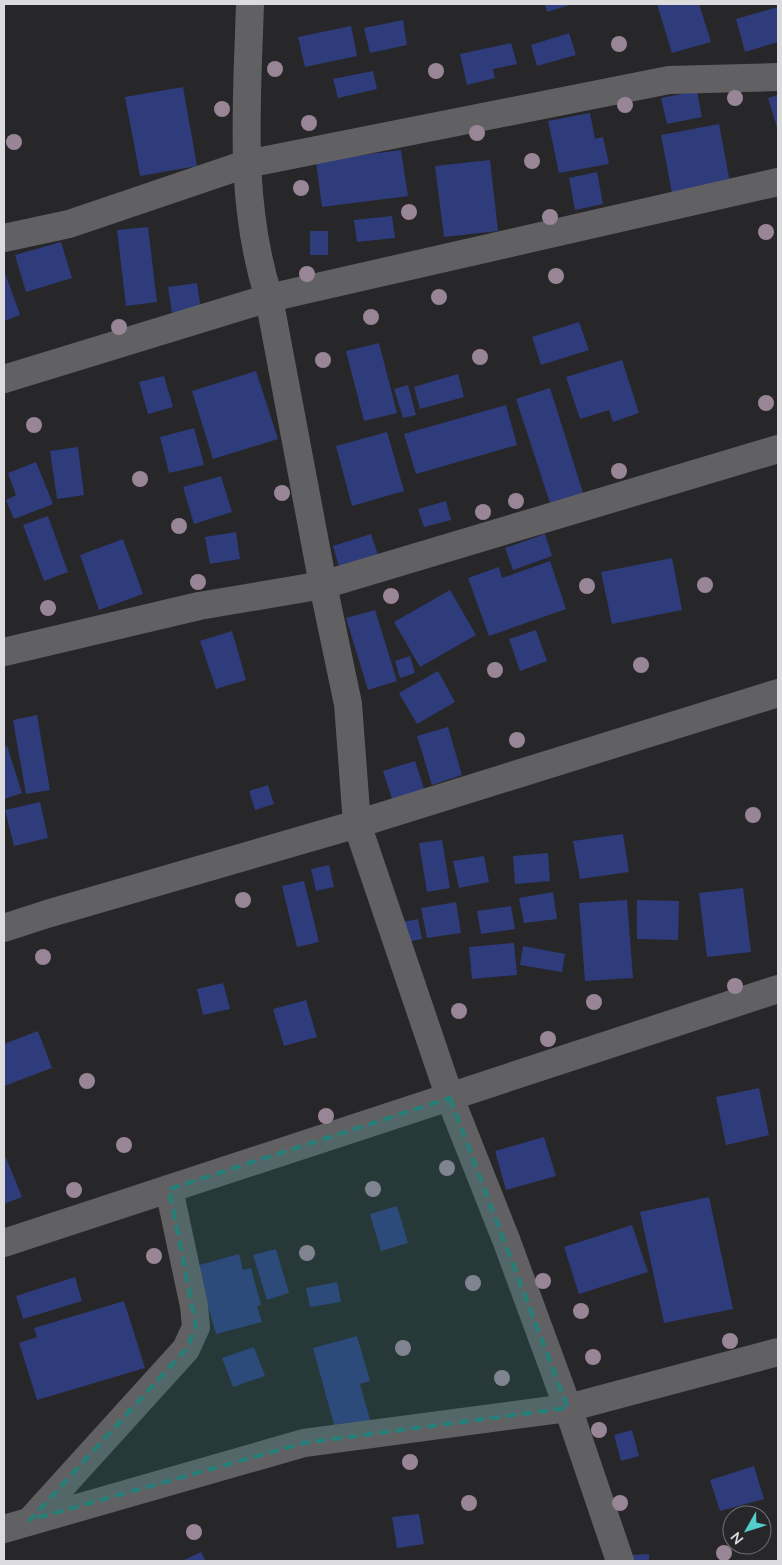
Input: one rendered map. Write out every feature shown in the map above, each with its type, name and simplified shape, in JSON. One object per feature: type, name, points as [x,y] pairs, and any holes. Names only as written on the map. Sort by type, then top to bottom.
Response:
[{"type":"street","points":[[250,4],[246,164],[258,263],[269,298],[323,585],[348,704],[357,824],[450,1098],[507,1242],[568,1408],[620,1561]]},
{"type":"street","points":[[4,238],[69,224],[246,164],[669,80],[778,77]]},
{"type":"street","points":[[4,379],[269,298],[778,182]]},
{"type":"street","points":[[4,652],[199,606],[323,585],[778,449]]},
{"type":"street","points":[[4,928],[357,824],[778,693]]},
{"type":"street","points":[[4,1243],[778,989]]},
{"type":"street","points":[[4,1546],[186,1349],[196,1327],[194,1306],[168,1189]]},
{"type":"street","points":[[4,1529],[304,1443],[568,1408],[778,1352]]},
{"type":"highlighted area","points":[[450,1098],[568,1408],[304,1443],[30,1520],[186,1349],[196,1327],[169,1189]]},
{"type":"building","points":[[545,4],[573,4],[547,12]]},
{"type":"building","points":[[657,4],[699,4],[711,42],[672,53]]},
{"type":"building","points":[[778,7],[778,42],[745,52],[736,19]]},
{"type":"building","points":[[403,20],[407,45],[370,53],[364,28]]},
{"type":"building","points":[[351,26],[357,56],[305,67],[298,37]]},
{"type":"building","points":[[569,33],[576,55],[537,66],[531,45]]},
{"type":"building","points":[[511,43],[517,64],[493,69],[495,78],[467,85],[460,54]]},
{"type":"building","points":[[373,71],[377,89],[338,98],[333,79]]},
{"type":"building","points":[[183,87],[197,166],[140,176],[125,97]]},
{"type":"building","points":[[697,91],[702,117],[667,124],[661,98]]},
{"type":"building","points":[[778,95],[778,131],[768,98]]},
{"type":"building","points":[[590,113],[595,139],[603,137],[609,164],[559,173],[548,121]]},
{"type":"building","points":[[719,124],[730,183],[672,193],[661,135]]},
{"type":"building","points":[[401,150],[408,196],[322,207],[316,161]]},
{"type":"building","points":[[490,160],[498,231],[444,237],[435,166]]},
{"type":"building","points":[[597,172],[603,204],[575,210],[569,178]]},
{"type":"building","points":[[392,216],[395,238],[357,242],[354,220]]},
{"type":"building","points":[[148,227],[157,302],[126,306],[117,230]]},
{"type":"building","points":[[310,231],[328,231],[328,255],[310,255]]},
{"type":"building","points":[[61,242],[72,278],[26,292],[15,255]]},
{"type":"building","points":[[4,270],[20,315],[4,321]]},
{"type":"building","points":[[197,283],[201,310],[172,313],[168,287]]},
{"type":"building","points":[[579,322],[589,350],[541,365],[532,337]]},
{"type":"building","points":[[379,343],[397,413],[364,421],[346,351]]},
{"type":"building","points":[[622,360],[639,413],[613,422],[609,410],[580,419],[566,377]]},
{"type":"building","points":[[256,371],[278,439],[213,459],[192,391]]},
{"type":"building","points":[[458,374],[464,397],[420,409],[414,387]]},
{"type":"building","points":[[164,376],[173,407],[148,414],[139,382]]},
{"type":"building","points":[[408,385],[416,415],[403,418],[394,389]]},
{"type":"building","points":[[550,388],[584,496],[551,506],[516,399]]},
{"type":"building","points":[[506,405],[517,445],[416,474],[404,434]]},
{"type":"building","points":[[194,428],[204,465],[169,473],[160,437]]},
{"type":"building","points":[[387,432],[404,491],[352,506],[336,446]]},
{"type":"building","points":[[78,447],[84,495],[57,499],[50,451]]},
{"type":"building","points":[[36,462],[53,504],[14,519],[6,500],[16,495],[8,473]]},
{"type":"building","points":[[221,476],[232,512],[194,524],[183,487]]},
{"type":"building","points":[[446,501],[451,520],[424,527],[418,509]]},
{"type":"building","points":[[48,516],[68,572],[44,581],[23,525]]},
{"type":"building","points":[[236,532],[240,559],[210,564],[205,537]]},
{"type":"building","points":[[371,534],[378,555],[339,567],[333,546]]},
{"type":"building","points":[[545,534],[552,556],[513,570],[505,548]]},
{"type":"building","points":[[123,539],[143,594],[99,610],[80,555]]},
{"type":"building","points":[[672,558],[682,610],[612,624],[601,572]]},
{"type":"building","points":[[550,561],[566,609],[489,636],[468,578],[499,567],[502,578]]},
{"type":"building","points":[[450,590],[476,635],[420,667],[394,622]]},
{"type":"building","points":[[375,610],[397,681],[368,690],[346,618]]},
{"type":"building","points":[[536,630],[547,661],[520,671],[509,639]]},
{"type":"building","points":[[232,631],[246,680],[216,689],[200,641]]},
{"type":"building","points":[[410,656],[415,673],[400,678],[395,661]]},
{"type":"building","points":[[438,671],[455,702],[417,724],[399,693]]},
{"type":"building","points":[[37,715],[50,790],[26,794],[13,720]]},
{"type":"building","points":[[448,727],[462,775],[432,785],[417,736]]},
{"type":"building","points":[[7,746],[22,793],[4,799],[4,747]]},
{"type":"building","points":[[415,761],[425,792],[393,802],[383,771]]},
{"type":"building","points":[[268,785],[274,804],[255,810],[249,791]]},
{"type":"building","points":[[40,802],[48,838],[14,846],[5,810]]},
{"type":"building","points":[[623,834],[629,872],[580,879],[573,841]]},
{"type":"building","points":[[442,840],[450,888],[427,892],[419,843]]},
{"type":"building","points":[[548,853],[550,881],[515,884],[513,856]]},
{"type":"building","points":[[484,856],[489,882],[459,888],[453,861]]},
{"type":"building","points":[[329,865],[334,887],[316,891],[311,869]]},
{"type":"building","points":[[304,881],[319,942],[297,947],[282,886]]},
{"type":"building","points":[[743,888],[751,952],[707,957],[699,893]]},
{"type":"building","points":[[553,892],[557,919],[524,923],[519,898]]},
{"type":"building","points":[[627,900],[633,978],[585,981],[579,903]]},
{"type":"building","points":[[637,900],[679,901],[678,940],[637,939]]},
{"type":"building","points":[[456,902],[461,933],[427,938],[421,908]]},
{"type":"building","points":[[511,906],[515,929],[481,934],[477,911]]},
{"type":"building","points":[[418,919],[422,939],[402,943],[398,923]]},
{"type":"building","points":[[514,943],[517,975],[472,979],[469,947]]},
{"type":"building","points":[[523,946],[565,954],[562,972],[520,965]]},
{"type":"building","points":[[223,983],[230,1009],[203,1015],[197,989]]},
{"type":"building","points":[[306,1000],[317,1037],[284,1046],[273,1009]]},
{"type":"building","points":[[38,1031],[52,1068],[4,1086],[4,1044]]},
{"type":"building","points":[[759,1088],[769,1135],[726,1145],[716,1097]]},
{"type":"building","points":[[544,1137],[556,1176],[506,1190],[495,1151]]},
{"type":"building","points":[[4,1153],[22,1197],[4,1204]]},
{"type":"building","points":[[709,1197],[733,1309],[664,1323],[640,1212]]},
{"type":"building","points":[[397,1206],[408,1243],[381,1251],[370,1214]]},
{"type":"building","points":[[632,1225],[648,1272],[579,1294],[564,1247]]},
{"type":"building","points":[[276,1249],[289,1293],[267,1300],[253,1255]]},
{"type":"building","points":[[239,1254],[243,1270],[251,1268],[261,1305],[257,1306],[262,1322],[216,1334],[196,1266]]},
{"type":"building","points":[[75,1277],[82,1301],[23,1319],[16,1296]]},
{"type":"building","points":[[337,1282],[341,1302],[310,1307],[306,1288]]},
{"type":"building","points":[[124,1301],[145,1368],[37,1400],[19,1343],[37,1337],[34,1328]]},
{"type":"building","points":[[357,1336],[370,1381],[360,1384],[371,1423],[336,1432],[313,1348]]},
{"type":"building","points":[[254,1347],[265,1376],[233,1387],[222,1358]]},
{"type":"building","points":[[632,1430],[639,1456],[621,1461],[614,1435]]},
{"type":"building","points":[[754,1466],[764,1499],[742,1505],[722,1505],[722,1510],[720,1511],[710,1480]]},
{"type":"building","points":[[419,1514],[424,1544],[397,1548],[392,1517]]},
{"type":"building","points":[[201,1552],[206,1561],[182,1561]]},
{"type":"building","points":[[649,1554],[649,1561],[628,1561],[628,1555]]}]
